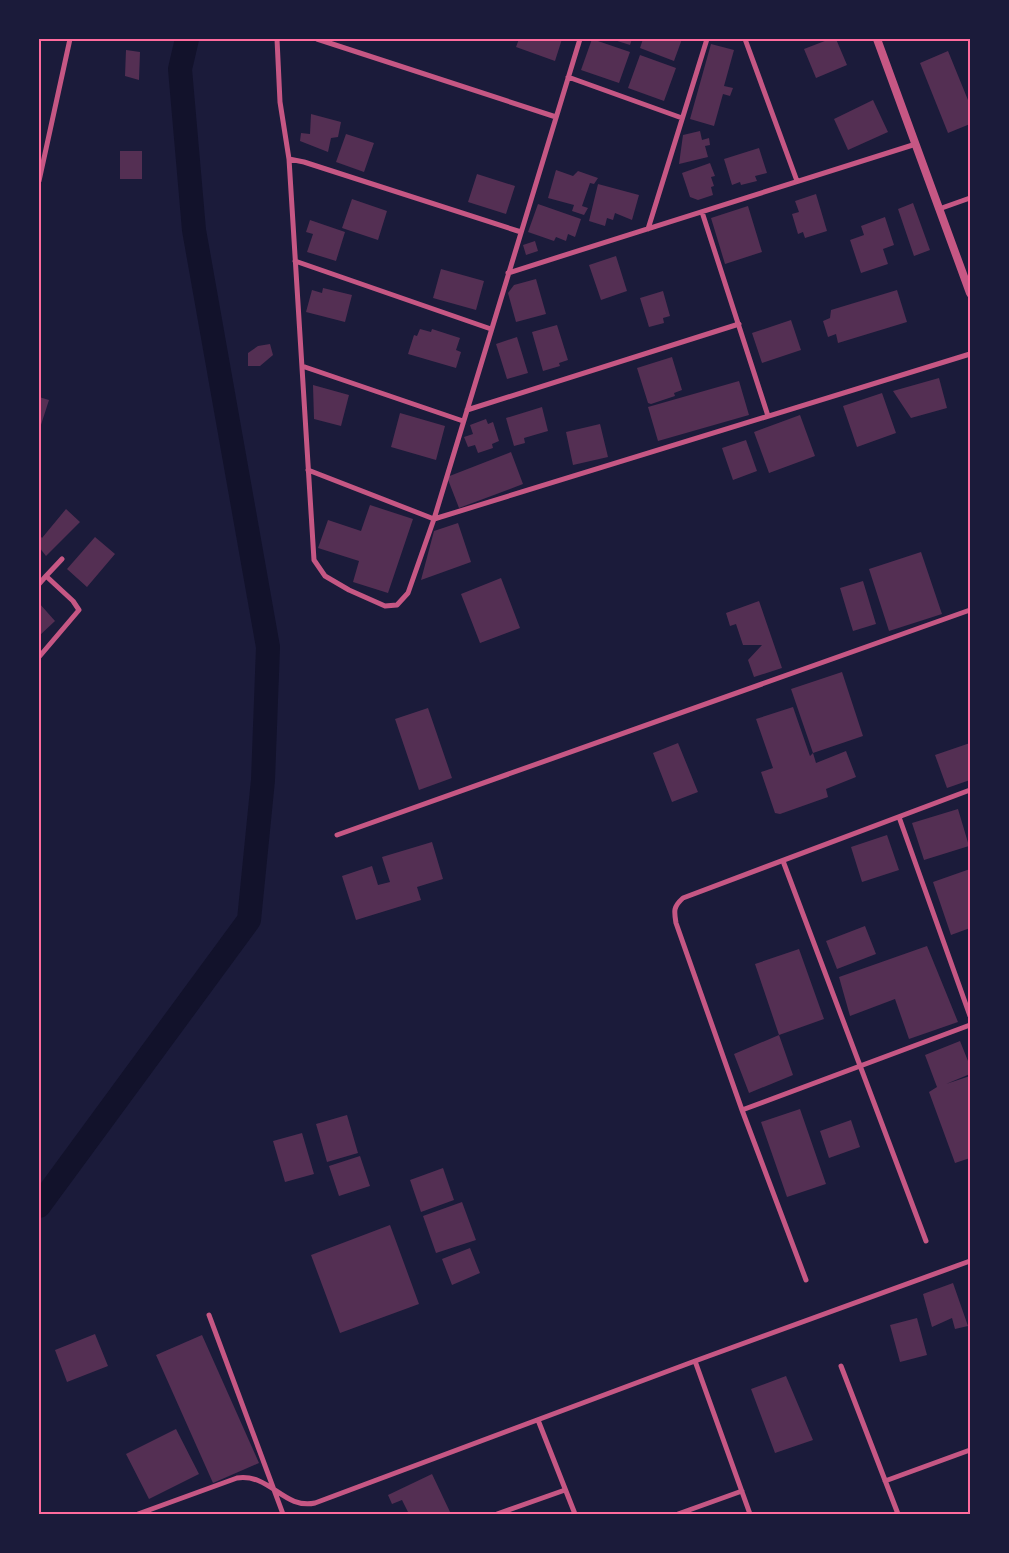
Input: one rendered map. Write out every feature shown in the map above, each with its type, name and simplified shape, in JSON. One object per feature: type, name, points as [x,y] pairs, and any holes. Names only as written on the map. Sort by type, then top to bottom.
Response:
[{"type":"street","points":[[39,181],[70,39]]},
{"type":"street","points":[[277,39],[280,102],[289,159],[314,560],[326,576],[349,590],[385,606],[397,605],[408,593],[434,519],[580,39]]},
{"type":"street","points":[[317,39],[556,117]]},
{"type":"street","points":[[648,229],[707,39]]},
{"type":"street","points":[[744,39],[797,182]]},
{"type":"street","points":[[877,39],[970,293]]},
{"type":"street","points":[[568,77],[682,118]]},
{"type":"street","points":[[508,273],[916,144]]},
{"type":"street","points":[[289,159],[304,162],[521,232]]},
{"type":"street","points":[[939,209],[970,198]]},
{"type":"street","points":[[702,212],[768,416]]},
{"type":"street","points":[[296,261],[491,329]]},
{"type":"street","points":[[467,410],[739,324]]},
{"type":"street","points":[[308,470],[434,519],[970,354]]},
{"type":"street","points":[[302,366],[464,421]]},
{"type":"street","points":[[39,584],[62,559]]},
{"type":"street","points":[[39,657],[80,610],[46,576]]},
{"type":"street","points":[[337,835],[970,610]]},
{"type":"street","points":[[806,1280],[742,1110],[676,924],[674,912],[676,904],[683,898],[970,790]]},
{"type":"street","points":[[899,817],[970,1016]]},
{"type":"street","points":[[783,860],[926,1241]]},
{"type":"street","points":[[742,1110],[970,1025]]},
{"type":"street","points":[[138,1514],[237,1478],[250,1477],[274,1488],[295,1503],[315,1503],[695,1361],[970,1261]]},
{"type":"street","points":[[210,1315],[283,1514]]},
{"type":"street","points":[[695,1361],[750,1514]]},
{"type":"street","points":[[842,1366],[898,1514]]},
{"type":"street","points":[[538,1420],[575,1514]]},
{"type":"street","points":[[885,1481],[970,1450]]},
{"type":"street","points":[[497,1514],[565,1490]]},
{"type":"street","points":[[678,1514],[742,1491]]},
{"type":"building","points":[[519,39],[562,39],[555,61],[516,47]]},
{"type":"building","points":[[592,39],[630,52],[619,83],[581,70]]},
{"type":"building","points":[[611,39],[632,39],[630,45]]},
{"type":"building","points":[[643,39],[682,39],[674,61],[640,48]]},
{"type":"building","points":[[830,39],[836,39],[847,65],[816,78],[804,49]]},
{"type":"building","points":[[711,44],[734,50],[724,86],[733,88],[730,96],[723,94],[714,126],[690,119]]},
{"type":"building","points":[[126,50],[140,52],[139,80],[125,76]]},
{"type":"building","points":[[948,51],[970,105],[970,124],[948,133],[920,63]]},
{"type":"building","points":[[640,55],[676,68],[664,101],[628,88]]},
{"type":"building","points":[[873,100],[888,132],[848,150],[834,119]]},
{"type":"building","points":[[311,114],[341,122],[338,137],[331,138],[328,152],[300,141],[301,133],[310,134]]},
{"type":"building","points":[[700,131],[702,140],[709,138],[710,145],[705,146],[708,157],[679,164],[683,135]]},
{"type":"building","points":[[346,134],[374,143],[364,172],[336,162]]},
{"type":"building","points":[[759,148],[767,173],[755,176],[757,181],[741,185],[740,182],[732,185],[724,159]]},
{"type":"building","points":[[120,151],[142,151],[142,179],[120,179]]},
{"type":"building","points":[[710,163],[715,176],[711,177],[714,186],[711,187],[713,195],[698,200],[690,197],[682,173]]},
{"type":"building","points":[[556,170],[573,176],[578,171],[598,178],[594,184],[590,183],[582,206],[588,208],[584,215],[572,211],[574,205],[548,198]]},
{"type":"building","points":[[477,174],[515,186],[506,214],[468,202]]},
{"type":"building","points":[[598,184],[639,195],[632,220],[615,213],[613,220],[607,218],[605,226],[589,221]]},
{"type":"building","points":[[816,194],[827,231],[805,238],[803,232],[798,234],[792,214],[799,212],[795,201]]},
{"type":"building","points":[[352,199],[387,211],[378,240],[342,228]]},
{"type":"building","points":[[913,203],[930,250],[914,256],[898,209]]},
{"type":"building","points":[[538,204],[581,219],[575,237],[568,234],[566,241],[556,237],[554,241],[528,232]]},
{"type":"building","points":[[748,206],[762,252],[725,264],[711,218]]},
{"type":"building","points":[[885,217],[894,245],[883,249],[888,264],[861,273],[850,240],[864,235],[861,226]]},
{"type":"building","points":[[310,220],[345,232],[336,261],[307,252],[313,234],[306,232]]},
{"type":"building","points":[[535,241],[538,251],[526,255],[523,245]]},
{"type":"building","points":[[616,256],[627,291],[601,300],[589,265]]},
{"type":"building","points":[[441,269],[484,281],[476,310],[433,298]]},
{"type":"building","points":[[536,279],[546,314],[516,322],[508,293],[514,285]]},
{"type":"building","points":[[323,288],[352,295],[345,322],[306,312],[312,290],[322,293]]},
{"type":"building","points":[[897,290],[907,322],[838,343],[836,334],[828,337],[823,321],[830,318],[831,310]]},
{"type":"building","points":[[663,291],[670,316],[663,318],[664,323],[649,327],[640,298]]},
{"type":"building","points":[[791,320],[801,350],[762,363],[752,333]]},
{"type":"building","points":[[557,325],[568,360],[559,363],[560,366],[543,371],[532,332]]},
{"type":"building","points":[[420,329],[431,332],[432,329],[460,338],[456,350],[461,352],[456,368],[408,354],[414,335],[417,336]]},
{"type":"building","points":[[517,337],[528,373],[507,379],[496,344]]},
{"type":"building","points":[[270,344],[273,355],[260,366],[248,366],[248,353],[258,346]]},
{"type":"building","points":[[672,357],[682,390],[674,393],[675,396],[651,404],[648,403],[637,368]]},
{"type":"building","points":[[939,378],[947,408],[911,418],[893,391]]},
{"type":"building","points":[[739,381],[749,415],[658,441],[648,407]]},
{"type":"building","points":[[313,385],[349,395],[341,426],[314,419]]},
{"type":"building","points":[[882,393],[896,433],[857,447],[843,406]]},
{"type":"building","points":[[39,397],[49,400],[39,431]]},
{"type":"building","points":[[542,407],[548,431],[524,438],[525,443],[514,446],[506,418]]},
{"type":"building","points":[[400,413],[445,426],[436,460],[391,447]]},
{"type":"building","points":[[800,415],[815,456],[769,473],[754,432]]},
{"type":"building","points":[[486,419],[488,424],[493,422],[499,441],[492,444],[493,448],[478,453],[475,445],[468,447],[464,437],[473,434],[470,425]]},
{"type":"building","points":[[600,424],[608,457],[573,465],[566,432]]},
{"type":"building","points":[[746,440],[757,471],[733,480],[722,448]]},
{"type":"building","points":[[511,452],[523,484],[459,508],[447,477]]},
{"type":"building","points":[[370,505],[413,519],[388,593],[353,582],[359,561],[318,548],[328,520],[361,531]]},
{"type":"building","points":[[66,509],[80,522],[46,556],[39,547],[39,534],[42,538]]},
{"type":"building","points":[[458,523],[471,562],[421,580],[434,531]]},
{"type":"building","points":[[95,537],[115,554],[87,587],[67,569]]},
{"type":"building","points":[[921,552],[942,614],[889,631],[869,569]]},
{"type":"building","points":[[501,578],[520,628],[480,643],[461,594]]},
{"type":"building","points":[[863,581],[876,624],[853,631],[840,588]]},
{"type":"building","points":[[759,601],[782,668],[754,677],[748,660],[762,645],[743,645],[736,624],[730,626],[726,613]]},
{"type":"building","points":[[39,603],[55,621],[39,636]]},
{"type":"building","points":[[842,672],[863,736],[813,753],[791,689]]},
{"type":"building","points":[[793,707],[810,756],[813,753],[816,763],[846,751],[856,777],[826,789],[828,797],[780,814],[775,813],[761,772],[773,768],[756,719]]},
{"type":"building","points":[[428,708],[452,778],[419,790],[395,719]]},
{"type":"building","points":[[678,743],[698,792],[672,802],[653,753]]},
{"type":"building","points":[[970,743],[970,780],[947,788],[935,755]]},
{"type":"building","points":[[958,809],[969,846],[924,860],[912,823]]},
{"type":"building","points":[[887,835],[899,870],[862,882],[851,847]]},
{"type":"building","points":[[432,842],[443,879],[417,887],[421,900],[356,920],[342,876],[372,866],[378,885],[390,882],[382,857]]},
{"type":"building","points":[[970,869],[970,928],[951,935],[933,882]]},
{"type":"building","points":[[865,926],[876,954],[837,969],[826,941]]},
{"type":"building","points":[[927,946],[958,1022],[909,1039],[895,999],[850,1016],[839,977]]},
{"type":"building","points":[[799,949],[824,1019],[779,1035],[755,964]]},
{"type":"building","points":[[779,1035],[793,1075],[749,1093],[734,1054]]},
{"type":"building","points":[[960,1041],[970,1066],[970,1074],[946,1084],[970,1076],[970,1158],[955,1163],[929,1092],[937,1087],[925,1055]]},
{"type":"building","points":[[800,1109],[826,1184],[787,1197],[761,1122]]},
{"type":"building","points":[[347,1115],[358,1153],[327,1162],[316,1124]]},
{"type":"building","points":[[851,1120],[860,1147],[829,1158],[820,1131]]},
{"type":"building","points":[[302,1133],[314,1174],[285,1182],[273,1141]]},
{"type":"building","points":[[360,1156],[370,1186],[339,1196],[329,1166]]},
{"type":"building","points":[[443,1168],[454,1200],[421,1212],[410,1180]]},
{"type":"building","points":[[462,1202],[476,1240],[436,1253],[423,1216]]},
{"type":"building","points":[[390,1225],[419,1304],[340,1333],[311,1255]]},
{"type":"building","points":[[470,1248],[480,1273],[452,1285],[442,1259]]},
{"type":"building","points":[[953,1283],[968,1326],[955,1329],[952,1318],[932,1327],[923,1294]]},
{"type":"building","points":[[917,1318],[927,1355],[900,1362],[890,1325]]},
{"type":"building","points":[[95,1334],[108,1366],[67,1382],[55,1350]]},
{"type":"building","points":[[202,1335],[259,1463],[213,1483],[156,1355]]},
{"type":"building","points":[[786,1376],[813,1440],[775,1453],[751,1389]]},
{"type":"building","points":[[176,1429],[199,1474],[149,1499],[126,1454]]},
{"type":"building","points":[[432,1474],[451,1514],[409,1514],[402,1500],[392,1504],[388,1495]]},
{"type":"waterway","points":[[39,1206],[249,920],[263,780],[268,647],[194,230],[180,69],[187,39]]}]
